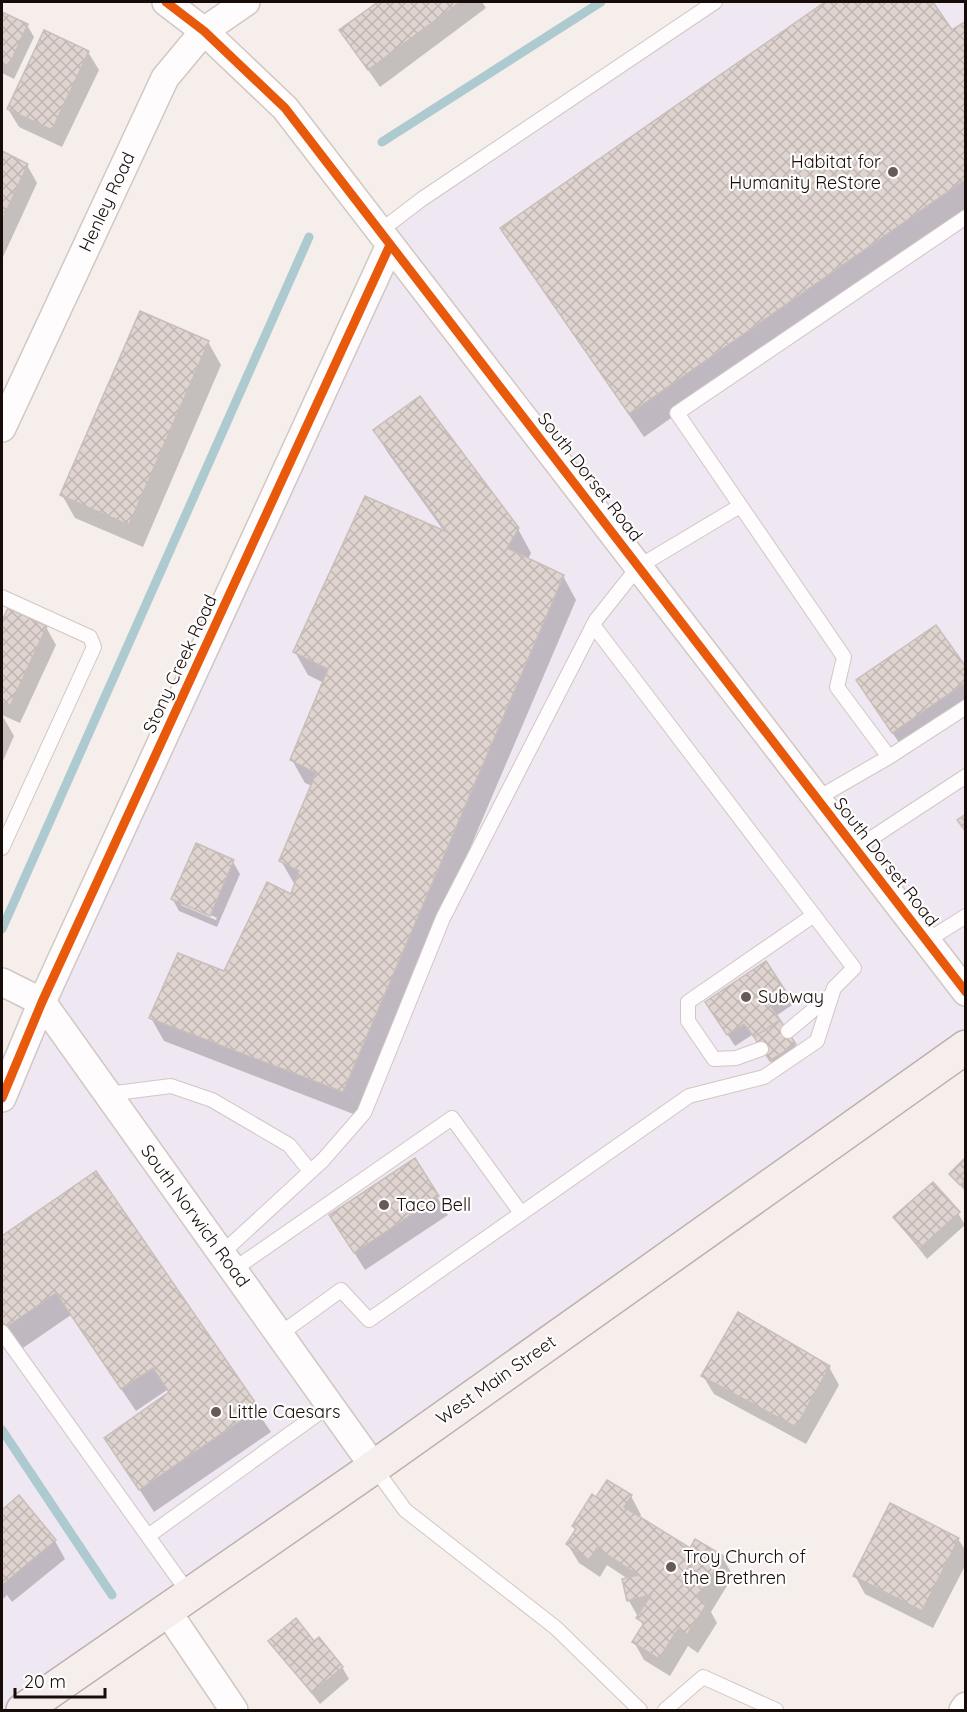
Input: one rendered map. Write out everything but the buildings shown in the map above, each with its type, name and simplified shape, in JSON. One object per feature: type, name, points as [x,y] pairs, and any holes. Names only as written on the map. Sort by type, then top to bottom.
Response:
[{"type":"main road","name":"West Main Street","points":[[23,1710],[374,1467],[966,1047]]},
{"type":"street","name":"South Dorset Road","points":[[166,2],[204,31],[285,108],[966,992]]},
{"type":"street","name":"Henley Road","points":[[2,428],[165,78],[204,31],[246,2]]},
{"type":"street","name":"Stony Creek Road","points":[[2,1098],[42,1002],[385,238]]},
{"type":"street","name":"South Norwich Road","points":[[2,982],[42,1002],[374,1467]]},
{"type":"street","points":[[179,1603],[234,1710]]},
{"type":"street","points":[[963,1710],[966,1706]]},
{"type":"lane","points":[[385,238],[422,200],[714,2]]},
{"type":"lane","points":[[889,757],[837,687],[844,657],[677,413],[966,218]]},
{"type":"lane","points":[[227,1262],[364,1113],[443,918],[593,625],[638,567],[740,506]]},
{"type":"lane","points":[[2,597],[90,638],[94,647],[2,848]]},
{"type":"lane","points":[[280,1334],[341,1290],[369,1320],[689,1096],[764,1077],[817,1041],[834,988],[854,968],[593,625]]},
{"type":"lane","points":[[816,798],[889,757],[966,707]]},
{"type":"lane","points":[[855,849],[966,776]]},
{"type":"lane","points":[[762,1048],[736,1058],[714,1059],[688,1021],[688,1002],[814,915]]},
{"type":"lane","points":[[926,941],[966,916]]},
{"type":"lane","points":[[788,1031],[832,993]]},
{"type":"lane","points":[[108,1094],[171,1086],[212,1100],[289,1145],[310,1171]]},
{"type":"lane","points":[[227,1262],[452,1118],[521,1213]]},
{"type":"lane","points":[[2,1332],[148,1536],[179,1603]]},
{"type":"lane","points":[[148,1536],[330,1405]]},
{"type":"lane","points":[[374,1467],[405,1510],[556,1628],[640,1710]]},
{"type":"lane","points":[[665,1710],[703,1677],[776,1710]]},
{"type":"shaded area","points":[[717,2],[965,2],[965,1047],[23,1710],[2,1710],[2,1098],[390,245],[380,231]]},
{"type":"waterway","points":[[382,142],[601,2]]},
{"type":"waterway","points":[[2,929],[309,237]]},
{"type":"waterway","points":[[2,1430],[112,1595]]},
{"type":"cycle path","points":[[166,2],[204,31],[285,108],[966,992]]},
{"type":"cycle path","points":[[2,1098],[42,1002],[390,245]]},
{"type":"place","name":"Habitat for Humanity ReStore","points":[[893,172]]},
{"type":"place","name":"Subway","points":[[746,997]]},
{"type":"place","name":"Taco Bell","points":[[384,1205]]},
{"type":"place","name":"Little Caesars","points":[[216,1412]]},
{"type":"place","name":"Troy Church of the Brethren","points":[[671,1567]]}]
